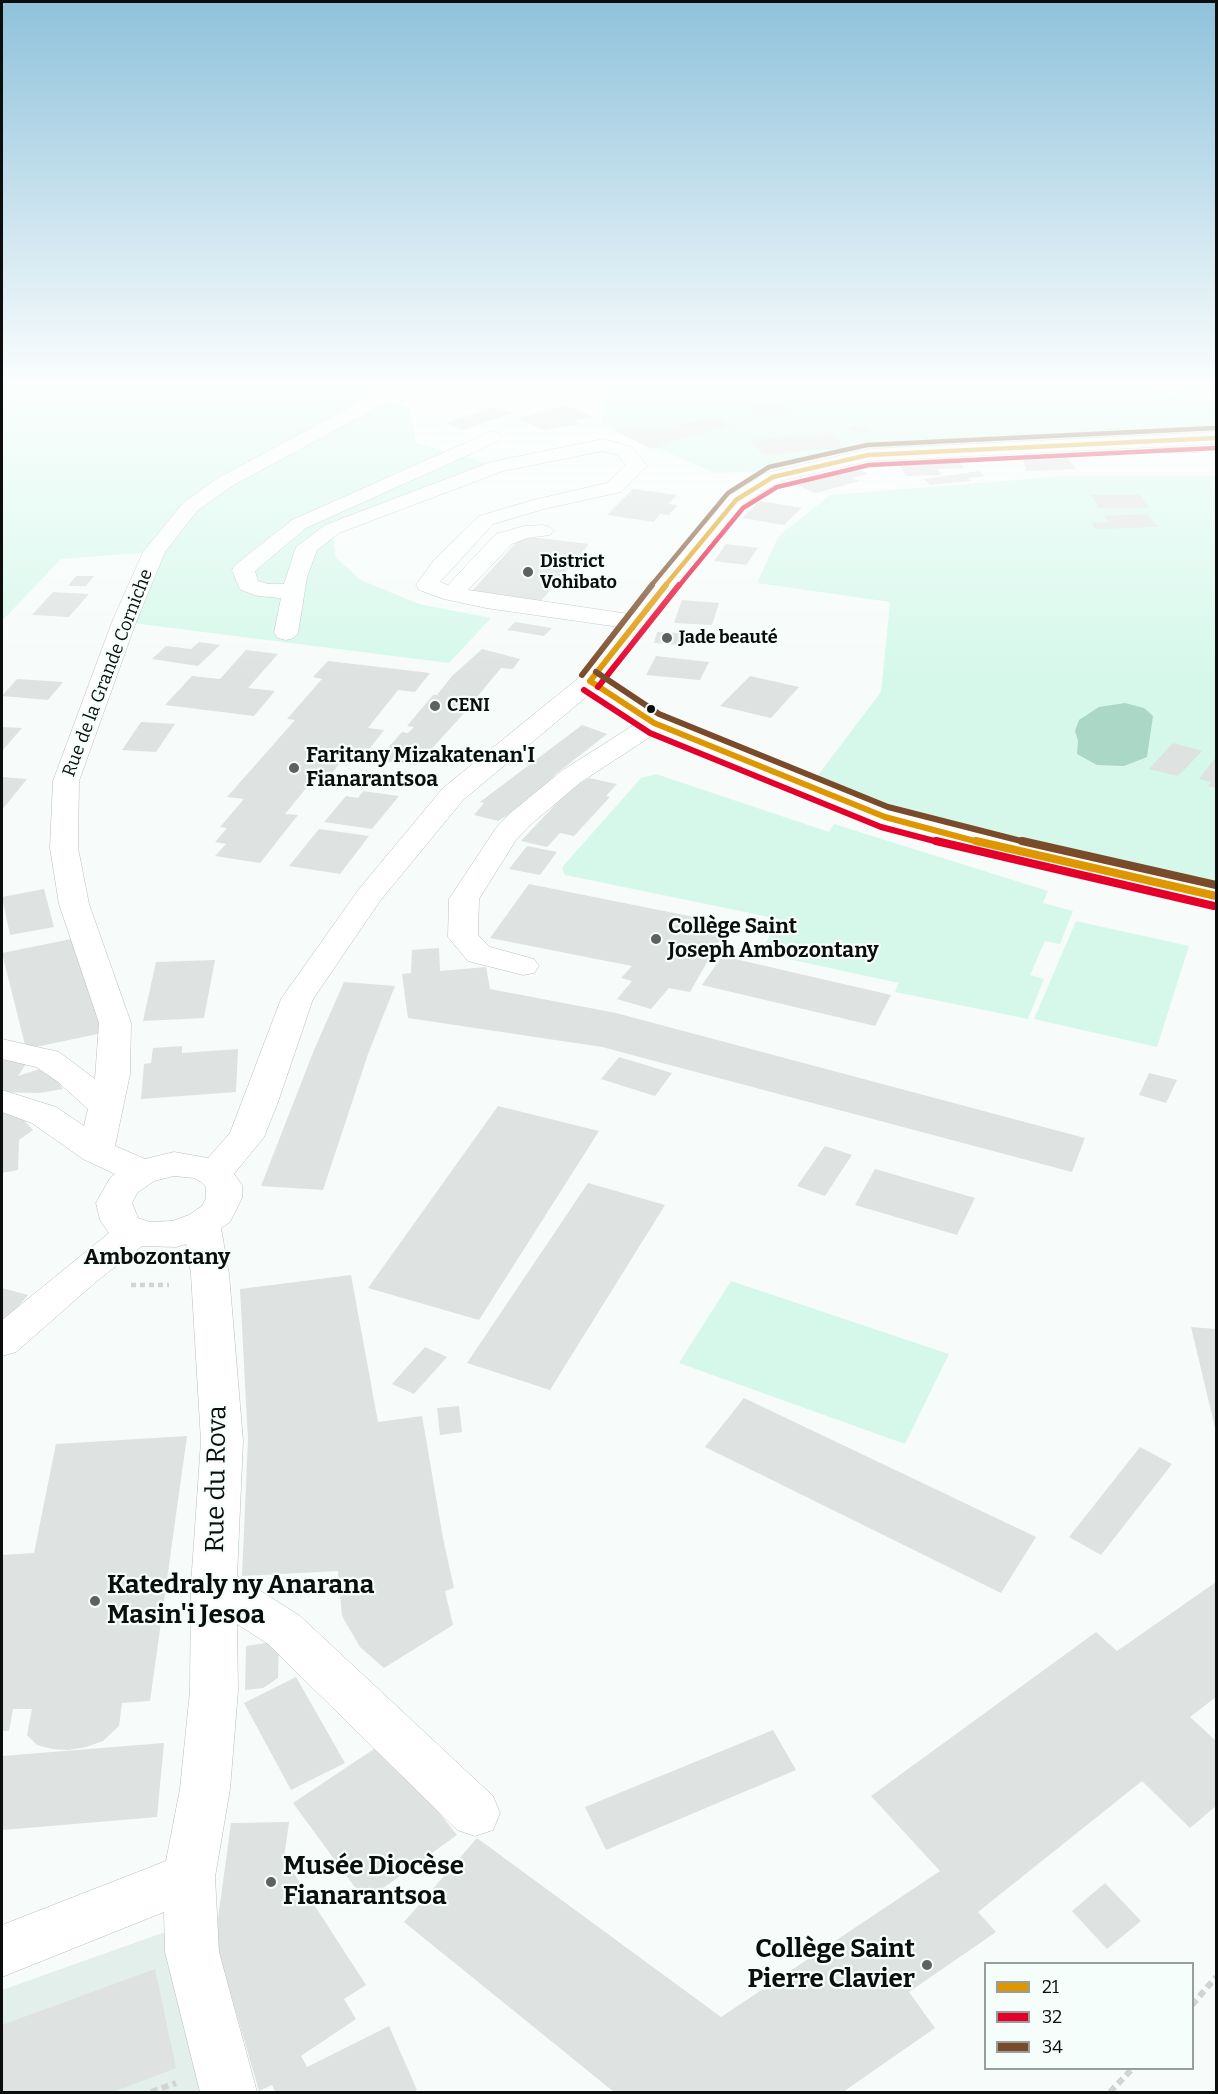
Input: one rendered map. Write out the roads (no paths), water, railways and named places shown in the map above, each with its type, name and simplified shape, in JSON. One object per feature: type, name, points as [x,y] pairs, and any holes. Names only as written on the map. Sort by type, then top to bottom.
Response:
[{"type":"street","name":"Rue de la Grande Corniche","points":[[96,1151],[113,1074],[116,1023],[74,904],[64,848],[66,781],[124,622],[154,552],[190,507],[227,481]]},
{"type":"street","points":[[293,591],[266,591],[249,585],[243,570],[299,524],[395,481]]},
{"type":"street","points":[[285,633],[296,577],[307,547],[332,529],[459,481]]},
{"type":"street","points":[[622,481],[614,488],[540,504],[486,520],[442,565],[427,585],[452,594],[635,622]]},
{"type":"street","points":[[214,1174],[246,1137],[261,1102],[297,999],[369,895],[453,794],[590,681],[635,622],[736,500],[767,481]]},
{"type":"street","points":[[452,594],[504,539],[524,531],[543,531]]},
{"type":"street","points":[[590,681],[654,723],[740,760],[885,817],[982,843],[1216,896]]},
{"type":"street","points":[[523,966],[479,954],[463,937],[464,900],[477,876],[506,834],[519,820],[573,776],[654,723]]},
{"type":"street","points":[[2,1049],[46,1059],[69,1074],[106,1106]]},
{"type":"street","points":[[2,1101],[44,1115],[96,1151],[142,1172]]},
{"type":"street","points":[[174,1164],[203,1168],[214,1174],[224,1185],[224,1198],[217,1213],[190,1231],[162,1236],[135,1232],[118,1220],[114,1203],[123,1186],[142,1172],[174,1164]]},
{"type":"street","name":"Rue du Rova","points":[[202,1224],[210,1274],[222,1440],[214,1585],[214,1690],[205,1789],[189,1877],[192,1952],[228,2092]]},
{"type":"street","points":[[2,1342],[83,1272],[135,1232]]},
{"type":"street","points":[[214,1585],[284,1630],[475,1813]]},
{"type":"street","points":[[2,1951],[189,1877]]},
{"type":"place","name":"District Vohibato","points":[[528,572]]},
{"type":"place","name":"Jade beauté","points":[[667,638]]},
{"type":"place","name":"CENI","points":[[435,706]]},
{"type":"place","name":"Faritany Mizakatenan'I Fianarantsoa","points":[[294,768]]},
{"type":"place","name":"Collège Saint Joseph Ambozontany","points":[[656,939]]},
{"type":"place","name":"Katedraly ny Anarana Masin'i Jesoa","points":[[95,1601]]},
{"type":"place","name":"Musée Diocèse Fianarantsoa","points":[[271,1882]]},
{"type":"place","name":"Collège Saint Pierre Clavier","points":[[927,1965]]},
{"type":"district","name":"Ambozontany","points":[[157,1258]]}]
